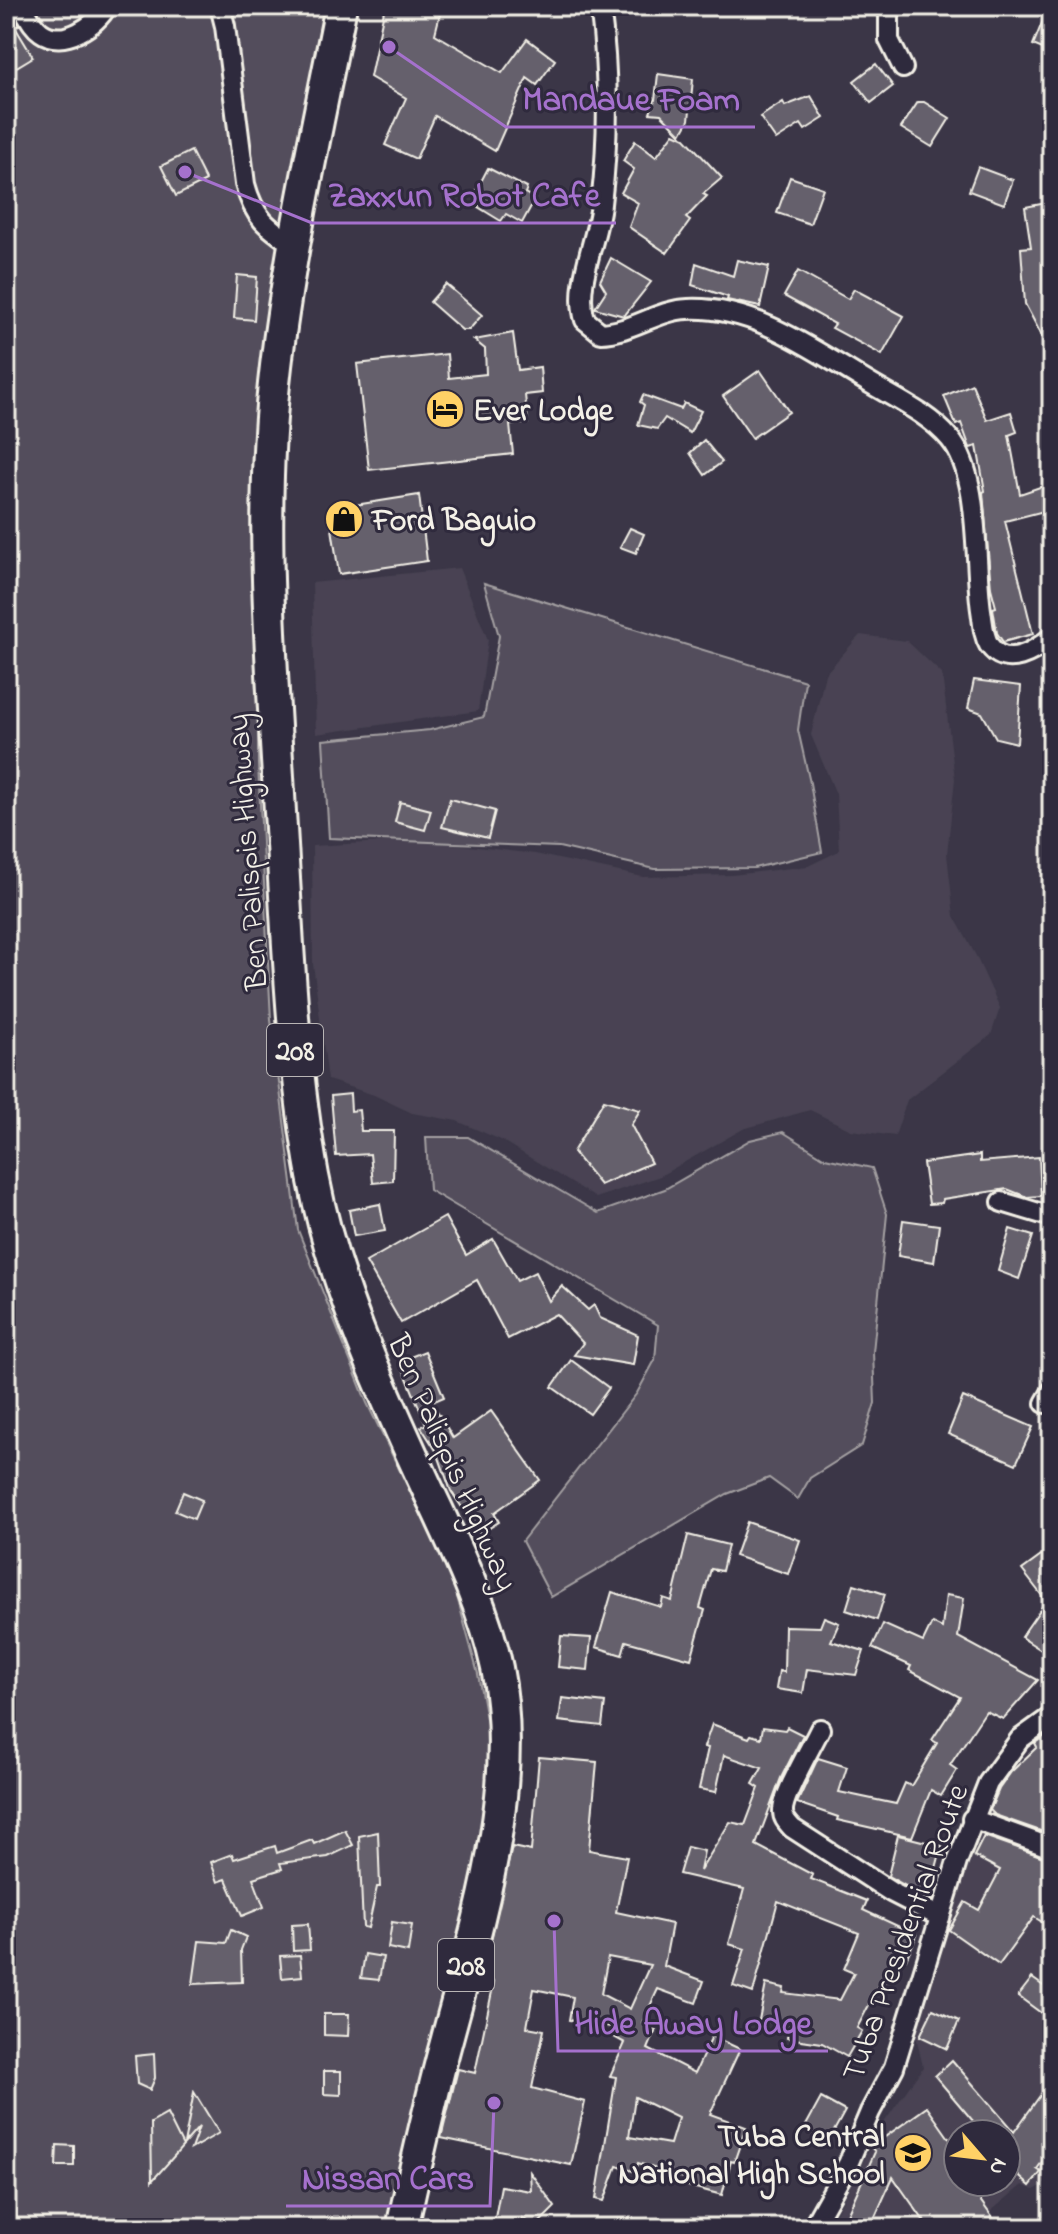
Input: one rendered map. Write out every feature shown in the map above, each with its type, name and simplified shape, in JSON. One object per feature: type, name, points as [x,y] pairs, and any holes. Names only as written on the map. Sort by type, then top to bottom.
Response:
[{"type":"main road","name":"Ben Palispis Highway","points":[[341,6],[295,246],[276,367],[267,485],[269,636],[294,1049],[313,1177],[326,1234],[361,1341],[474,1595],[496,1664],[506,1728],[496,1827],[475,1931],[402,2228]]},
{"type":"street","points":[[22,6],[40,32],[58,38],[85,29],[101,18],[107,6]]},
{"type":"street","points":[[220,6],[250,202],[262,221],[295,246]]},
{"type":"street","points":[[600,6],[608,104],[601,207],[581,298],[585,320],[601,333],[612,333],[668,312],[688,309],[725,312],[763,324],[805,344],[927,418],[950,439],[964,461],[970,487],[977,585],[985,635],[990,646],[1005,657],[1017,658],[1052,637]]},
{"type":"street","points":[[895,6],[889,12],[889,40],[903,68]]},
{"type":"street","points":[[1002,1202],[1052,1217]]},
{"type":"street","name":"Tuba Presidential Route","points":[[812,2228],[848,2164],[870,2112],[894,2067],[972,1819],[988,1783],[1020,1739],[1052,1716]]},
{"type":"street","points":[[820,1729],[787,1798],[783,1814],[785,1820],[792,1828],[891,1892],[940,1917]]},
{"type":"street","points":[[972,1819],[1052,1848]]},
{"type":"shaded area","points":[[6,6],[332,6],[258,645],[258,764],[271,1020],[298,1230],[367,1403],[452,1578],[478,1674],[493,1758],[493,1795],[393,2228],[6,2228]]},
{"type":"shaded area","points":[[459,568],[488,640],[478,711],[316,734],[312,583]]},
{"type":"shaded area","points":[[484,583],[805,681],[798,730],[822,852],[754,868],[655,869],[559,847],[329,838],[323,740],[430,730],[484,717],[499,636]]},
{"type":"shaded area","points":[[860,635],[907,641],[942,674],[955,779],[947,854],[954,916],[1000,1008],[991,1035],[907,1100],[895,1136],[851,1130],[810,1110],[743,1129],[660,1176],[596,1198],[501,1140],[457,1121],[412,1113],[374,1095],[328,1080],[313,964],[312,846],[419,840],[535,854],[643,877],[732,875],[808,866],[839,851],[836,794],[811,735],[825,674]]},
{"type":"shaded area","points":[[783,1132],[825,1158],[872,1168],[887,1214],[873,1352],[875,1403],[862,1445],[810,1478],[798,1499],[769,1478],[727,1494],[551,1597],[522,1541],[637,1393],[655,1360],[658,1325],[429,1190],[426,1137],[468,1137],[598,1213],[665,1189],[750,1140]]},
{"type":"shaded area","points":[[983,1830],[1052,1858],[1052,2180],[1034,2190],[1022,2185],[1022,2118],[942,2118],[942,2198],[1007,2198],[971,2228],[828,2228],[881,2127],[923,2067],[916,2036],[922,2003],[965,1873]]},
{"type":"building","points":[[385,6],[442,6],[435,34],[502,73],[527,39],[555,60],[537,85],[527,78],[495,151],[435,116],[416,159],[385,145],[406,98],[370,77]]},
{"type":"building","points":[[1049,6],[1052,6],[1052,53],[1033,45]]},
{"type":"building","points":[[11,9],[19,25],[15,27],[33,57],[13,69],[6,57],[6,11]]},
{"type":"building","points":[[876,64],[893,86],[871,103],[854,81]]},
{"type":"building","points":[[658,74],[693,79],[689,120],[681,134],[661,114],[650,113]]},
{"type":"building","points":[[811,96],[824,118],[805,130],[801,124],[776,140],[760,117],[783,102],[785,106]]},
{"type":"building","points":[[918,102],[924,102],[950,118],[932,147],[901,128]]},
{"type":"building","points":[[674,133],[685,138],[722,178],[703,194],[707,196],[686,218],[690,221],[667,253],[629,227],[638,203],[621,193],[634,169],[623,161],[635,141],[656,157]]},
{"type":"building","points":[[191,151],[206,181],[176,196],[161,166]]},
{"type":"building","points":[[978,167],[1013,180],[1004,204],[969,191]]},
{"type":"building","points":[[488,168],[527,188],[525,193],[535,199],[522,223],[506,214],[501,221],[478,207],[485,195],[476,191]]},
{"type":"building","points":[[790,177],[823,188],[810,224],[777,213]]},
{"type":"building","points":[[1052,202],[1052,355],[1025,304],[1021,248],[1031,247],[1025,207]]},
{"type":"building","points":[[611,258],[651,282],[624,316],[595,308],[606,291],[600,281]]},
{"type":"building","points":[[737,260],[769,267],[760,307],[727,300],[728,297],[692,285],[696,263],[733,276]]},
{"type":"building","points":[[798,271],[848,299],[854,289],[904,316],[882,355],[832,328],[835,324],[784,296]]},
{"type":"building","points":[[237,275],[257,277],[254,320],[234,318]]},
{"type":"building","points":[[446,284],[482,315],[469,330],[462,330],[430,302]]},
{"type":"building","name":"Ever Lodge","points":[[513,333],[518,370],[540,367],[542,393],[525,395],[528,423],[510,425],[513,454],[369,470],[357,364],[447,354],[449,378],[486,374],[485,349],[474,340]]},
{"type":"building","points":[[760,370],[789,412],[752,438],[723,396]]},
{"type":"building","points":[[972,384],[987,420],[1011,412],[1017,432],[1009,435],[1020,494],[1040,487],[1052,487],[1052,509],[1005,521],[1033,634],[1003,642],[997,633],[993,608],[996,607],[991,588],[985,491],[977,446],[970,448],[961,423],[956,425],[944,396]]},
{"type":"building","points":[[643,395],[681,409],[684,403],[701,411],[690,433],[665,418],[657,429],[638,425],[644,405],[640,402]]},
{"type":"building","points":[[704,440],[722,462],[705,475],[690,453]]},
{"type":"building","points":[[419,495],[427,561],[339,574],[329,509]]},
{"type":"building","points":[[630,528],[644,534],[636,553],[620,547]]},
{"type":"building","points":[[974,680],[1021,686],[1017,743],[996,738],[982,713],[968,708]]},
{"type":"building","points":[[450,799],[495,811],[488,838],[442,827]]},
{"type":"building","points":[[400,802],[431,810],[425,830],[395,822]]},
{"type":"building","points":[[350,1094],[351,1111],[359,1110],[361,1131],[394,1131],[393,1181],[373,1183],[370,1154],[336,1156],[331,1096]]},
{"type":"building","points":[[604,1100],[640,1110],[631,1125],[651,1163],[600,1185],[573,1152]]},
{"type":"building","points":[[980,1155],[980,1162],[1039,1157],[1041,1196],[1027,1197],[1007,1189],[929,1204],[923,1163]]},
{"type":"building","points":[[380,1204],[385,1231],[354,1236],[349,1210]]},
{"type":"building","points":[[445,1217],[466,1255],[493,1239],[517,1281],[535,1272],[549,1301],[562,1286],[588,1310],[594,1305],[600,1318],[638,1335],[633,1365],[574,1355],[583,1343],[556,1314],[508,1339],[477,1280],[401,1323],[366,1262]]},
{"type":"building","points":[[903,1220],[939,1225],[934,1262],[898,1256]]},
{"type":"building","points":[[1010,1229],[1033,1236],[1019,1279],[998,1271]]},
{"type":"building","points":[[425,1351],[444,1397],[432,1402],[453,1438],[491,1411],[540,1480],[494,1513],[499,1522],[480,1534],[451,1491],[437,1452],[421,1427],[426,1424],[400,1361]]},
{"type":"building","points":[[571,1360],[609,1388],[590,1414],[552,1387]]},
{"type":"building","points":[[963,1397],[1033,1427],[1016,1464],[948,1434]]},
{"type":"building","points":[[183,1492],[202,1500],[194,1519],[175,1511]]},
{"type":"building","points":[[747,1522],[800,1540],[788,1574],[735,1556]]},
{"type":"building","points":[[688,1535],[728,1545],[722,1571],[711,1569],[700,1608],[705,1610],[691,1659],[626,1641],[622,1655],[596,1647],[612,1592],[661,1607],[663,1598],[672,1601]]},
{"type":"building","points":[[1052,1548],[1052,1657],[1021,1637],[1046,1601],[1022,1570]]},
{"type":"building","points":[[854,1584],[885,1594],[877,1620],[846,1610]]},
{"type":"building","points":[[946,1595],[964,1598],[958,1637],[1038,1680],[1003,1719],[986,1711],[950,1765],[957,1770],[941,1796],[931,1790],[912,1837],[837,1820],[838,1817],[797,1803],[818,1758],[847,1767],[839,1792],[896,1804],[905,1783],[911,1786],[937,1743],[932,1740],[960,1697],[909,1670],[911,1666],[872,1648],[883,1624],[923,1642],[932,1623],[942,1628]]},
{"type":"building","points":[[824,1617],[839,1623],[831,1641],[864,1651],[856,1675],[807,1669],[803,1693],[776,1689],[779,1671],[784,1672],[785,1626],[820,1627]]},
{"type":"building","points":[[561,1636],[591,1638],[588,1670],[558,1667]]},
{"type":"building","points":[[562,1698],[605,1703],[602,1726],[559,1721]]},
{"type":"building","points":[[712,1724],[749,1738],[751,1735],[761,1738],[763,1727],[785,1730],[787,1727],[803,1735],[781,1778],[756,1845],[813,1875],[811,1879],[867,1901],[863,1910],[917,1935],[906,1959],[896,1954],[883,1985],[880,1984],[857,2028],[862,2031],[847,2057],[822,2043],[787,2038],[789,2026],[759,2020],[766,1984],[784,1988],[783,1993],[840,2000],[854,1973],[844,1969],[859,1933],[778,1901],[753,1993],[733,1986],[745,1949],[729,1944],[744,1889],[679,1874],[687,1847],[704,1851],[700,1871],[730,1822],[745,1825],[759,1788],[753,1784],[762,1768],[724,1755],[716,1792],[699,1789],[708,1748],[704,1747]]},
{"type":"building","points":[[1052,1731],[1052,1835],[995,1815],[990,1810],[1011,1772],[1037,1747],[1035,1743]]},
{"type":"building","points":[[539,1757],[597,1762],[589,1850],[627,1857],[616,1912],[672,1924],[664,1966],[704,1981],[696,2003],[658,1989],[642,2023],[656,2030],[648,2049],[695,2073],[712,2036],[740,2049],[710,2114],[746,2127],[734,2162],[731,2161],[722,2195],[688,2186],[690,2180],[638,2163],[636,2172],[617,2166],[604,2201],[596,2199],[616,2077],[610,2076],[625,2043],[614,2037],[617,2028],[569,2020],[573,1997],[534,1989],[527,2027],[544,2030],[532,2088],[585,2102],[571,2165],[441,2138],[458,2069],[475,2073],[494,1982],[482,1979],[512,1847],[531,1851]],"holes":[[[608,1957],[650,1965],[630,2009],[601,1994]],[[635,2097],[678,2118],[670,2144],[629,2137]]]},
{"type":"building","points":[[345,1830],[353,1845],[328,1857],[280,1863],[282,1869],[253,1878],[264,1907],[242,1916],[226,1879],[218,1882],[211,1862],[232,1854],[234,1859],[275,1846],[277,1853],[312,1840],[314,1844]]},
{"type":"building","points":[[378,1832],[380,1887],[377,1887],[368,1928],[363,1927],[359,1836]]},
{"type":"building","points":[[898,1835],[942,1846],[929,1894],[915,1891],[888,1876]]},
{"type":"building","points":[[984,1836],[1052,1860],[1052,1928],[1034,1917],[999,1965],[949,1930],[965,1902],[979,1910],[1000,1870],[974,1856]]},
{"type":"building","points":[[392,1922],[412,1925],[408,1952],[388,1948]]},
{"type":"building","points":[[308,1924],[310,1950],[293,1951],[292,1925]]},
{"type":"building","points":[[231,1930],[246,1937],[241,1950],[242,1982],[193,1984],[199,1941],[226,1943]]},
{"type":"building","points":[[365,1954],[383,1957],[379,1980],[361,1978]]},
{"type":"building","points":[[300,1955],[302,1976],[282,1978],[280,1956]]},
{"type":"building","points":[[1032,1978],[1052,1992],[1052,2021],[1018,1996]]},
{"type":"building","points":[[933,2009],[959,2021],[947,2049],[920,2036]]},
{"type":"building","points":[[324,2014],[349,2014],[348,2036],[324,2035]]},
{"type":"building","points":[[154,2054],[155,2078],[150,2090],[137,2084],[135,2056]]},
{"type":"building","points":[[952,2060],[1002,2118],[970,2118],[935,2076]]},
{"type":"building","points":[[324,2071],[341,2071],[341,2095],[324,2094]]},
{"type":"building","points":[[1052,2079],[1052,2148],[1037,2169],[1041,2172],[1030,2186],[1022,2179],[1022,2121]]},
{"type":"building","points":[[194,2092],[219,2133],[191,2149],[199,2127],[184,2144]]},
{"type":"building","points":[[821,2098],[845,2111],[828,2142],[804,2129]]},
{"type":"building","points":[[927,2107],[942,2128],[942,2198],[978,2198],[1000,2228],[929,2228],[893,2177],[870,2228],[841,2228],[875,2152],[871,2147]]},
{"type":"building","points":[[167,2114],[183,2146],[152,2181],[151,2123]]},
{"type":"building","points":[[57,2145],[74,2146],[74,2166],[56,2166]]},
{"type":"building","points":[[530,2172],[555,2207],[536,2226],[522,2218],[520,2228],[494,2223],[501,2186],[531,2191]]},
{"type":"place","name":"Mandaue Foam","points":[[389,47]]},
{"type":"place","name":"Zaxxun Robot Cafe","points":[[185,172]]},
{"type":"place","name":"Ever Lodge","points":[[445,409]]},
{"type":"place","name":"Ford Baguio","points":[[344,519]]},
{"type":"place","name":"Hide Away Lodge","points":[[554,1921]]},
{"type":"place","name":"Nissan Cars","points":[[494,2103]]},
{"type":"place","name":"Tuba Central National High School","points":[[913,2153]]}]
